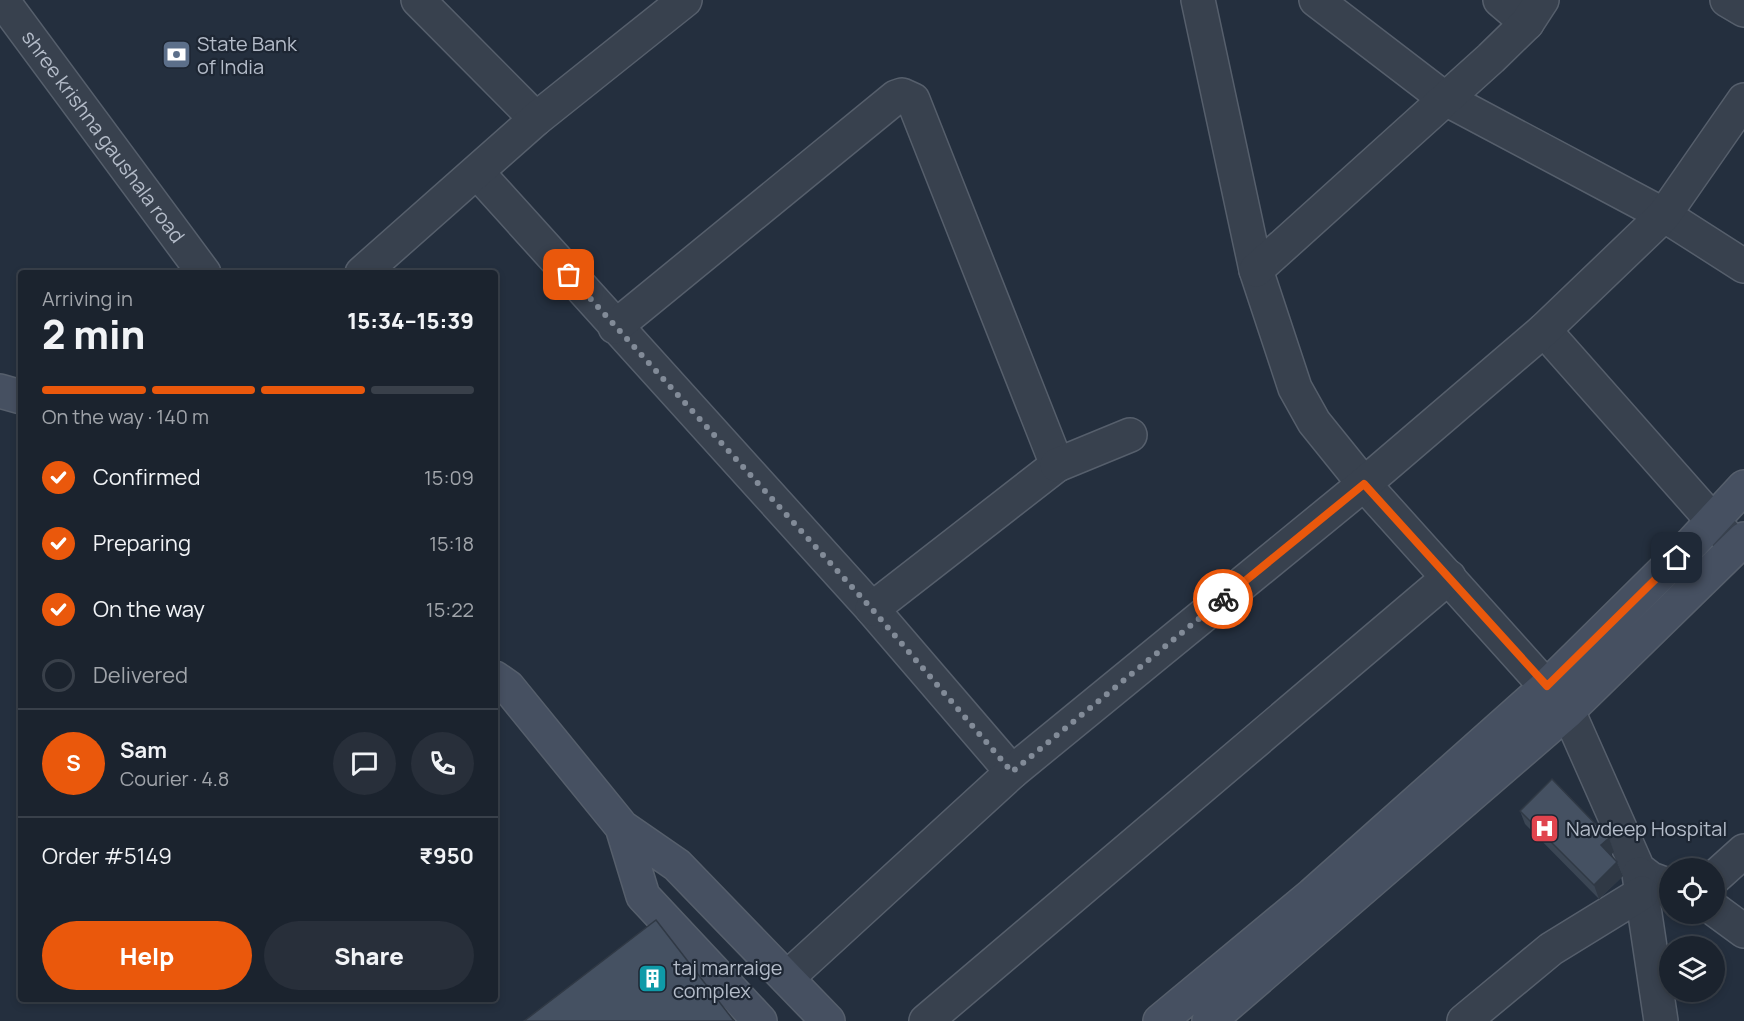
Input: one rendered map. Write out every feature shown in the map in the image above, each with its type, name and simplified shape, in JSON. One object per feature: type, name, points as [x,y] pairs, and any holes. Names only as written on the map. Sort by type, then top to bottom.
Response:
[{"type":"street","name":"shree krishna gaushala road","points":[[2,0],[202,270]]},
{"type":"street","points":[[418,0],[536,119]]},
{"type":"street","points":[[365,270],[536,119],[685,0]]},
{"type":"street","points":[[1198,0],[1256,270],[1295,388],[1314,422],[1364,484],[1568,711],[1650,882],[1661,1021]]},
{"type":"street","points":[[1316,0],[1444,99],[1664,215],[1744,266]]},
{"type":"street","points":[[1256,270],[1491,58],[1534,11],[1500,0]]},
{"type":"street","points":[[1727,0],[1744,10]]},
{"type":"street","points":[[615,327],[896,97],[902,95],[913,100],[1057,465]]},
{"type":"street","points":[[787,978],[1012,772],[1364,484],[1544,330],[1664,215],[1744,100]]},
{"type":"street","points":[[477,172],[872,609],[1012,772]]},
{"type":"street","points":[[1209,1021],[1568,711],[1740,543],[1712,520],[1544,330]]},
{"type":"street","points":[[0,391],[18,396]]},
{"type":"street","points":[[872,609],[1057,465],[1130,435]]},
{"type":"street","points":[[1167,1019],[1312,895],[1547,686],[1693,542],[1744,487]]},
{"type":"street","points":[[926,1021],[1449,577]]},
{"type":"street","points":[[499,678],[622,827],[677,865],[828,1021]]},
{"type":"street","points":[[622,827],[643,896],[759,1021]]},
{"type":"street","points":[[1725,868],[1744,851]]},
{"type":"street","points":[[1464,1021],[1551,949],[1650,882]]},
{"type":"street","points":[[1725,917],[1744,931]]},
{"type":"building","points":[[1552,779],[1609,838],[1601,845],[1617,862],[1594,885],[1520,811]]},
{"type":"building","name":"taj marraige complex","points":[[656,920],[734,1021],[524,1021]]},
{"type":"way so far","points":[[569,275],[872,609],[1012,772],[1223,599]]},
{"type":"place","name":"State Bank of India","points":[[176,55]]},
{"type":"place","name":"Navdeep Hospital","points":[[1545,829]]},
{"type":"place","name":"taj marraige complex","points":[[652,979]]},
{"type":"route","points":[[1223,599],[1364,484],[1547,686],[1677,558]]}]
